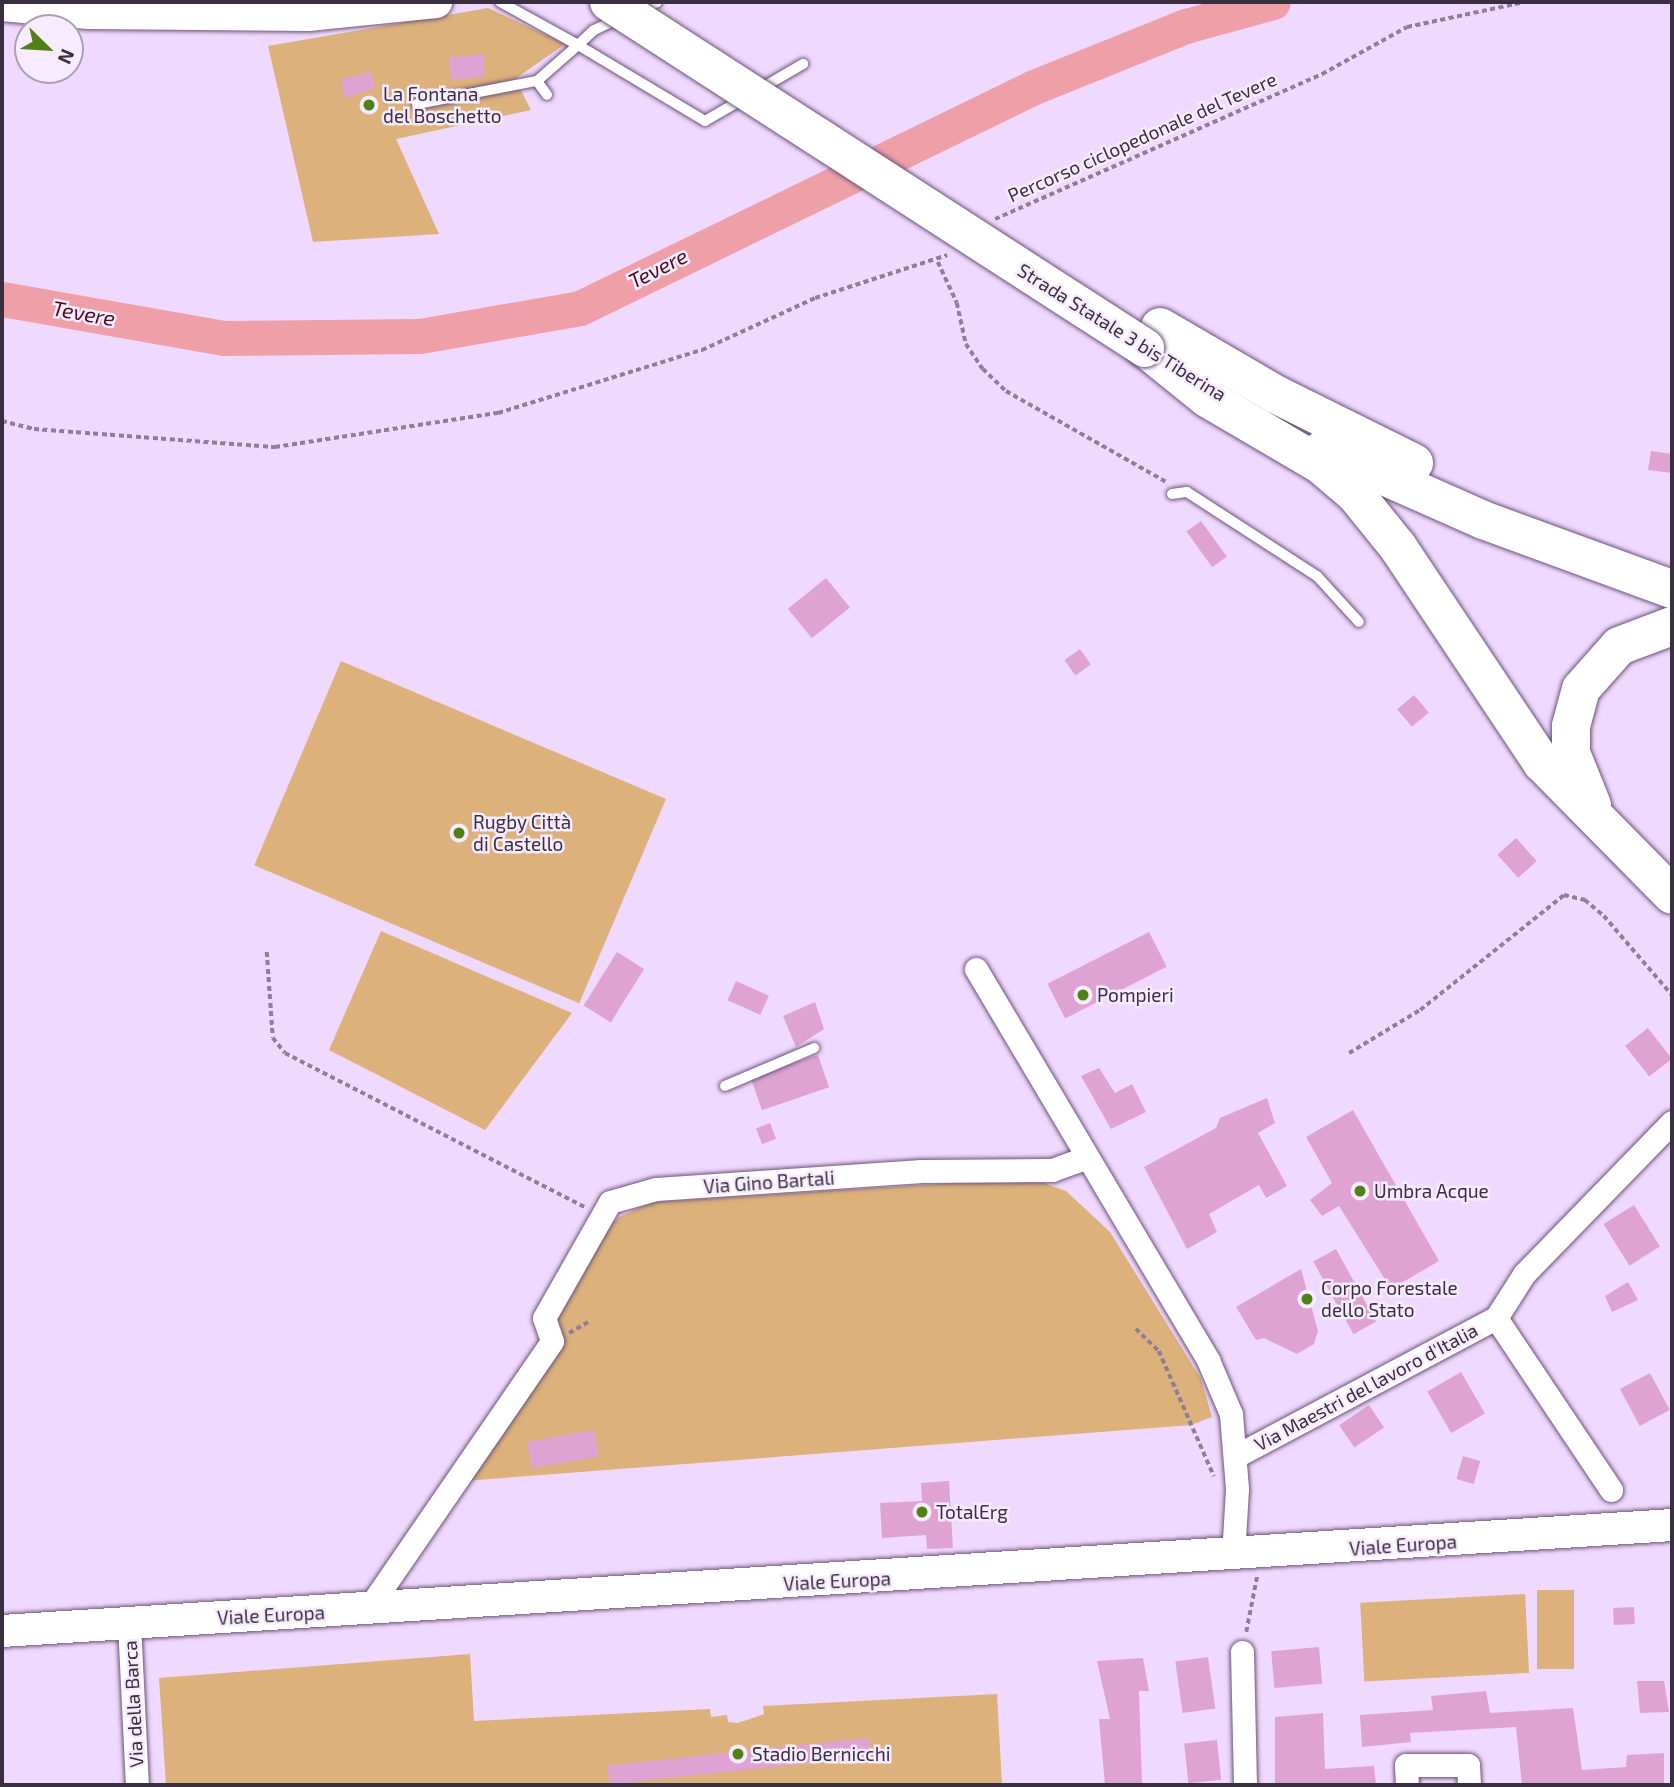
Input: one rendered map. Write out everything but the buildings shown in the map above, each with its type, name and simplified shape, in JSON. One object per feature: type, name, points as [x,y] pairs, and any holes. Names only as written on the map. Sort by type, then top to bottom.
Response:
[{"type":"highway","name":"Strada Statale 3 bis Tiberina","points":[[609,2],[1153,338]]},
{"type":"highway","name":"Strada Statale 3 bis Tiberina","points":[[652,2],[1153,338],[1276,426],[1448,492],[1672,589]]},
{"type":"highway","points":[[1153,338],[1208,398],[1321,465],[1356,495],[1398,547],[1531,748],[1618,845],[1672,895]]},
{"type":"highway","name":"Strada Statale 3 bis Tiberina","points":[[1448,492],[1665,561]]},
{"type":"highway","points":[[1618,845],[1580,782],[1571,738],[1581,689],[1619,646],[1672,626]]},
{"type":"main road","points":[[2,5],[89,13],[308,15],[436,2]]},
{"type":"main road","name":"Viale Europa","points":[[2,1631],[368,1609],[1245,1566],[1672,1525]]},
{"type":"street","points":[[308,15],[338,2]]},
{"type":"street","points":[[976,969],[1208,1360],[1231,1414],[1245,1566]]},
{"type":"street","name":"Via Maestri del lavoro d'Italia","points":[[1236,1464],[1496,1318],[1524,1274],[1672,1122]]},
{"type":"street","name":"Via Gino Bartali","points":[[368,1609],[552,1341],[544,1318],[588,1248],[596,1224],[610,1202],[656,1189],[921,1171],[1052,1170],[1087,1157]]},
{"type":"street","name":"Via Maestri del lavoro d'Italia","points":[[1496,1318],[1611,1490]]},
{"type":"street","name":"Via della Barca","points":[[129,1623],[137,1785]]},
{"type":"street","points":[[1242,1652],[1245,1785]]},
{"type":"street","points":[[1406,1785],[1406,1765],[1468,1765],[1469,1785]]},
{"type":"lane","points":[[500,2],[705,121],[803,64]]},
{"type":"lane","points":[[416,104],[537,81],[594,30],[657,2]]},
{"type":"lane","points":[[537,81],[547,95]]},
{"type":"lane","points":[[1172,494],[1187,492],[1317,576],[1359,622]]},
{"type":"lane","points":[[725,1086],[814,1048]]},
{"type":"path","name":"Percorso ciclopedonale del Tevere","points":[[989,224],[1009,209],[1322,74],[1407,27],[1525,2]]},
{"type":"path","points":[[2,421],[34,429],[275,447],[498,413],[702,350],[815,298],[938,262],[958,246]]},
{"type":"path","points":[[938,262],[957,303],[966,344],[983,369],[1006,391],[1168,483],[1172,494]]},
{"type":"path","points":[[1349,1054],[1420,1010],[1564,895],[1585,900],[1604,916],[1672,995]]},
{"type":"path","points":[[267,952],[273,1038],[285,1053],[583,1204],[596,1224]]},
{"type":"path","points":[[1136,1329],[1160,1351],[1213,1476],[1236,1464]]},
{"type":"path","points":[[1242,1652],[1245,1566]]},
{"type":"shaded area","points":[[488,8],[565,44],[515,79],[531,110],[396,139],[439,234],[313,242],[268,46]]},
{"type":"shaded area","name":"Rugby Città di Castello","points":[[341,661],[666,799],[579,1003],[254,865]]},
{"type":"shaded area","points":[[381,931],[572,1013],[485,1130],[329,1050]]},
{"type":"shaded area","points":[[1000,1180],[1041,1182],[1066,1191],[1110,1232],[1201,1379],[1212,1417],[1191,1425],[464,1481],[603,1232],[619,1217],[652,1202]]},
{"type":"shaded area","points":[[1537,1590],[1574,1590],[1574,1669],[1537,1669]]},
{"type":"shaded area","points":[[1525,1594],[1529,1673],[1364,1682],[1360,1603]]},
{"type":"shaded area","points":[[470,1654],[474,1721],[710,1709],[711,1717],[727,1715],[728,1722],[738,1723],[764,1714],[763,1706],[997,1694],[1002,1785],[166,1785],[159,1678]]},
{"type":"waterway","name":"Tevere","points":[[2,299],[224,338],[420,336],[580,308],[1034,87],[1186,26],[1273,2]]},
{"type":"place","name":"La Fontana del Boschetto","points":[[369,105]]},
{"type":"place","name":"Rugby Città di Castello","points":[[459,833]]},
{"type":"place","name":"Pompieri","points":[[1083,995]]},
{"type":"place","name":"Umbra Acque","points":[[1360,1191]]},
{"type":"place","name":"Corpo Forestale dello Stato","points":[[1307,1299]]},
{"type":"place","name":"TotalErg","points":[[922,1512]]},
{"type":"place","name":"Stadio Bernicchi","points":[[738,1754]]}]
